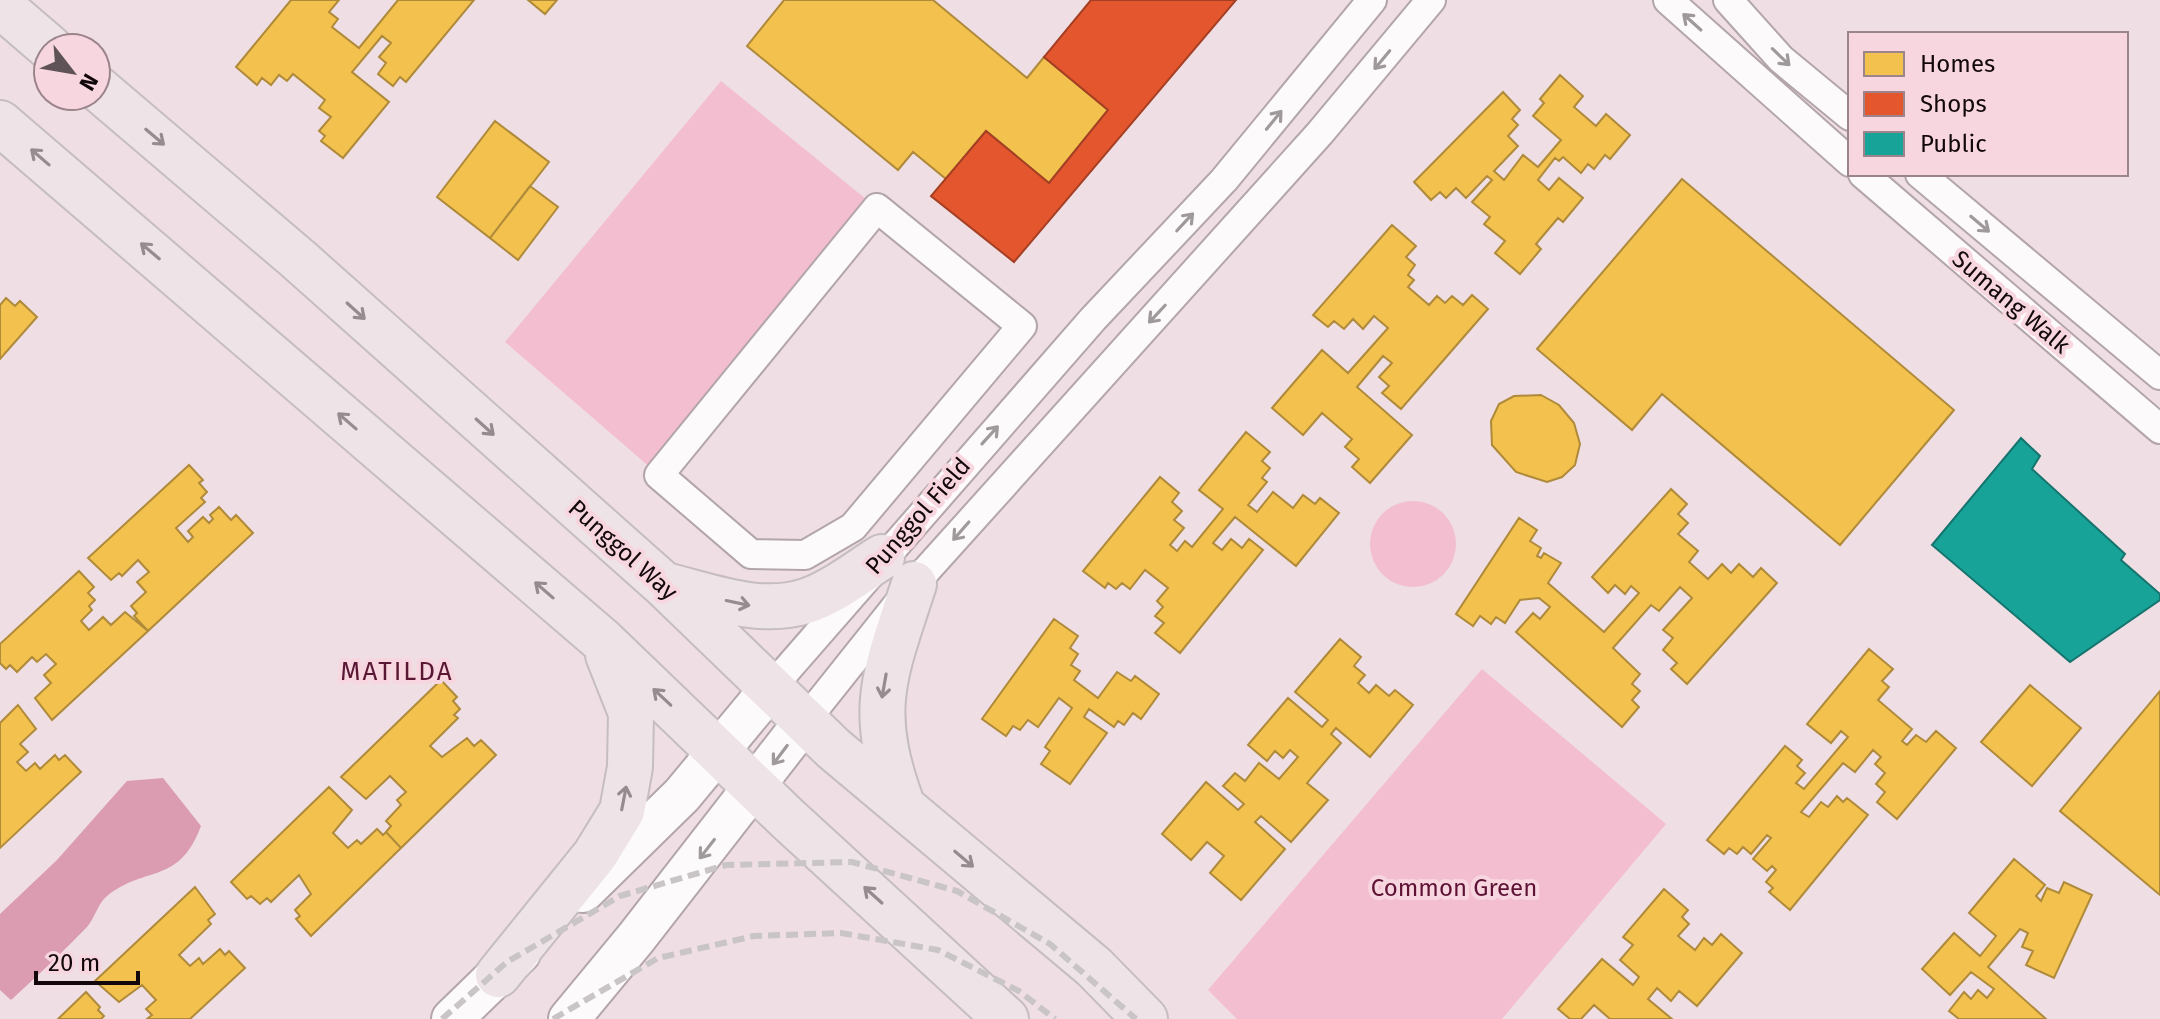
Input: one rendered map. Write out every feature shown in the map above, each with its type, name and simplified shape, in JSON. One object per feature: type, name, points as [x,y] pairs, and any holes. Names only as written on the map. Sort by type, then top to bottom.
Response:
[{"type":"main road","points":[[0,5],[32,33]]},
{"type":"main road","name":"Punggol Way","points":[[112,101],[298,259],[663,584],[804,722],[904,810],[1094,967],[1145,1019]]},
{"type":"main road","points":[[0,123],[603,641],[755,787],[1006,1019]]},
{"type":"main road","points":[[663,584],[742,605],[772,608],[808,600],[898,570],[880,705],[886,759],[904,810]]},
{"type":"main road","points":[[498,975],[595,855],[622,811],[630,767],[631,713],[603,641]]},
{"type":"street","name":"Punggol Field","points":[[569,1019],[804,722],[898,570],[1093,319],[1224,180],[1372,0]]},
{"type":"street","name":"Punggol Field","points":[[452,1019],[682,795],[770,689],[898,570],[1310,145],[1431,0]]},
{"type":"street","points":[[1668,0],[1848,160]]},
{"type":"street","points":[[1728,0],[1781,59],[1848,114]]},
{"type":"street","name":"Sumang Walk","points":[[1865,176],[2160,429]]},
{"type":"street","name":"Sumang Walk","points":[[1922,176],[2160,375]]},
{"type":"street","points":[[877,208],[1022,326],[853,527],[805,555],[751,554],[659,475],[877,208]]},
{"type":"green space","points":[[721,81],[877,208],[659,475],[505,342]]},
{"type":"green space","points":[[1413,501],[1430,504],[1444,513],[1453,527],[1456,544],[1453,561],[1444,575],[1430,584],[1413,587],[1396,584],[1382,575],[1373,561],[1370,544],[1373,527],[1382,513],[1396,504]]},
{"type":"green space","name":"Common Green","points":[[1482,669],[1666,824],[1502,1019],[1237,1019],[1208,990]]},
{"type":"shaded area","points":[[163,778],[201,826],[192,845],[172,866],[135,880],[107,896],[87,927],[11,1000],[0,990],[0,914],[57,860],[127,781]]},
{"type":"building: Homes","points":[[291,0],[339,0],[329,12],[338,19],[332,27],[359,48],[398,0],[474,0],[406,82],[400,77],[393,86],[378,74],[386,63],[379,57],[391,43],[382,36],[352,72],[389,102],[343,158],[321,141],[325,136],[319,131],[331,117],[319,108],[325,100],[293,74],[287,81],[279,75],[271,85],[262,78],[257,85],[236,67]]},
{"type":"building: Homes","points":[[528,0],[557,0],[545,14]]},
{"type":"building: Homes","points":[[784,0],[933,0],[1027,78],[1044,57],[1108,110],[1049,183],[986,131],[946,179],[913,152],[898,170],[747,46]]},
{"type":"building: Homes","points":[[1560,75],[1583,96],[1574,107],[1596,126],[1606,114],[1630,135],[1610,159],[1605,155],[1594,169],[1588,164],[1581,173],[1563,157],[1559,161],[1555,158],[1538,180],[1549,190],[1559,178],[1583,198],[1563,222],[1558,218],[1536,244],[1541,249],[1520,274],[1495,253],[1505,241],[1484,224],[1490,217],[1472,202],[1492,180],[1487,176],[1466,198],[1456,188],[1446,198],[1440,192],[1431,200],[1414,182],[1503,92],[1520,110],[1512,119],[1518,125],[1508,136],[1518,146],[1494,171],[1504,180],[1523,155],[1538,167],[1561,140],[1533,116],[1544,103],[1540,99]]},
{"type":"building: Homes","points":[[495,121],[549,162],[490,238],[437,197]]},
{"type":"building: Homes","points":[[1682,179],[1954,410],[1840,545],[1662,394],[1632,430],[1537,349]]},
{"type":"building: Homes","points":[[530,186],[558,207],[518,260],[490,238]]},
{"type":"building: Homes","points":[[1392,225],[1416,246],[1406,257],[1415,265],[1408,275],[1414,280],[1408,287],[1429,305],[1437,296],[1445,303],[1452,296],[1463,305],[1472,295],[1488,309],[1401,409],[1382,393],[1389,386],[1379,377],[1392,363],[1383,356],[1357,387],[1412,435],[1370,483],[1352,467],[1359,459],[1345,447],[1352,439],[1322,413],[1303,435],[1272,408],[1322,350],[1348,373],[1388,328],[1374,316],[1363,329],[1353,319],[1344,329],[1334,321],[1328,327],[1313,315]]},
{"type":"building: Homes","points":[[6,298],[15,306],[20,301],[37,317],[0,359],[0,305]]},
{"type":"building: Homes","points":[[1541,395],[1559,405],[1574,423],[1580,444],[1575,465],[1562,477],[1547,482],[1516,472],[1492,445],[1491,421],[1499,404],[1514,396]]},
{"type":"building: Homes","points":[[1246,432],[1270,452],[1262,461],[1270,468],[1262,478],[1267,482],[1248,505],[1257,512],[1273,492],[1293,508],[1303,495],[1315,504],[1320,498],[1339,513],[1296,566],[1235,517],[1213,543],[1222,550],[1231,539],[1242,548],[1249,539],[1263,550],[1180,653],[1155,633],[1164,623],[1155,616],[1163,607],[1157,601],[1168,588],[1145,570],[1130,589],[1122,583],[1116,589],[1108,583],[1105,588],[1083,571],[1160,477],[1179,493],[1172,502],[1182,511],[1174,520],[1184,528],[1170,545],[1177,551],[1185,541],[1192,547],[1223,509],[1199,490]]},
{"type":"building: Homes","points":[[189,465],[203,480],[199,483],[207,492],[201,498],[205,502],[176,528],[188,542],[193,537],[188,531],[203,517],[209,523],[213,519],[210,515],[219,507],[231,520],[236,515],[253,533],[148,631],[134,616],[137,613],[131,606],[146,592],[137,582],[149,572],[138,560],[122,576],[119,573],[111,580],[88,558]]},
{"type":"building: Homes","points":[[1671,489],[1687,504],[1678,514],[1688,523],[1678,534],[1698,551],[1689,562],[1708,579],[1722,564],[1731,573],[1739,564],[1753,577],[1761,568],[1777,583],[1687,684],[1671,669],[1677,663],[1663,650],[1673,638],[1663,630],[1692,598],[1680,587],[1659,611],[1651,605],[1613,648],[1640,674],[1632,684],[1640,691],[1632,700],[1639,707],[1622,727],[1516,632],[1533,613],[1540,619],[1550,607],[1539,598],[1520,600],[1505,623],[1496,617],[1491,624],[1480,616],[1473,626],[1456,614],[1519,518],[1537,530],[1530,541],[1541,548],[1537,556],[1541,558],[1544,553],[1561,563],[1548,583],[1604,632],[1639,593],[1631,586],[1625,594],[1615,585],[1608,593],[1592,577]]},
{"type":"building: Homes","points":[[79,571],[94,587],[88,593],[95,600],[89,606],[92,610],[81,621],[89,630],[103,617],[111,625],[125,612],[148,631],[52,720],[35,698],[51,683],[44,675],[56,664],[46,654],[37,662],[32,657],[17,672],[10,665],[6,669],[0,663],[0,644]]},
{"type":"building: Homes","points":[[1054,619],[1078,636],[1070,648],[1078,654],[1071,665],[1080,671],[1074,680],[1098,698],[1117,672],[1131,681],[1135,676],[1159,694],[1141,719],[1133,713],[1124,725],[1118,721],[1114,727],[1089,709],[1084,717],[1107,733],[1070,784],[1041,764],[1050,751],[1045,747],[1072,708],[1059,698],[1038,727],[1028,720],[1020,730],[1013,726],[1006,736],[982,719]]},
{"type":"building: Homes","points":[[1340,639],[1361,657],[1354,666],[1365,675],[1358,683],[1369,693],[1376,685],[1389,696],[1395,690],[1413,705],[1370,757],[1336,728],[1331,734],[1341,743],[1307,783],[1328,800],[1291,842],[1261,816],[1255,822],[1285,849],[1241,900],[1210,873],[1224,856],[1207,842],[1191,860],[1162,834],[1206,782],[1238,810],[1244,804],[1223,786],[1235,773],[1245,781],[1259,763],[1279,779],[1298,757],[1290,750],[1283,758],[1275,751],[1267,761],[1248,745],[1288,698],[1322,727],[1328,720],[1295,692]]},
{"type":"building: Homes","points":[[1869,649],[1893,669],[1882,681],[1889,687],[1878,700],[1912,729],[1902,741],[1907,745],[1916,735],[1926,742],[1936,731],[1956,748],[1897,819],[1877,802],[1885,792],[1876,784],[1885,773],[1875,764],[1881,757],[1873,750],[1855,772],[1843,763],[1801,812],[1809,817],[1821,802],[1828,807],[1837,796],[1843,802],[1847,798],[1868,815],[1790,910],[1769,892],[1773,888],[1766,882],[1776,870],[1772,866],[1767,871],[1753,859],[1771,838],[1767,835],[1751,854],[1743,847],[1737,854],[1729,848],[1724,854],[1707,840],[1785,746],[1802,760],[1797,766],[1805,773],[1796,783],[1804,789],[1848,737],[1841,731],[1831,743],[1807,724]]},
{"type":"building: Homes","points":[[441,680],[457,697],[453,701],[460,709],[454,715],[458,718],[430,746],[442,757],[467,738],[474,746],[481,740],[496,755],[401,848],[386,832],[391,826],[386,821],[401,805],[397,800],[406,792],[390,776],[366,799],[341,777]]},
{"type":"building: Homes","points":[[2030,685],[2081,728],[2032,786],[1981,742]]},
{"type":"building: Homes","points":[[2160,691],[2160,895],[2060,811]]},
{"type":"building: Homes","points":[[18,705],[36,729],[20,744],[28,752],[17,762],[26,771],[35,763],[40,769],[55,755],[59,760],[65,755],[81,772],[0,848],[0,723]]},
{"type":"building: Homes","points":[[329,787],[352,810],[333,833],[348,848],[357,840],[361,844],[377,829],[383,835],[386,832],[401,848],[311,936],[296,919],[300,916],[295,910],[311,894],[299,875],[271,902],[267,898],[260,904],[251,896],[247,899],[231,882]]},
{"type":"building: Homes","points":[[2014,859],[2045,885],[2036,896],[2041,901],[2047,888],[2059,893],[2064,882],[2092,895],[2054,978],[2026,965],[2033,951],[2022,947],[2028,933],[2020,929],[1988,967],[2046,1019],[1959,1019],[1949,1011],[1964,992],[1971,999],[1978,990],[1987,998],[1994,989],[1971,972],[1950,995],[1922,969],[1954,933],[1980,956],[1996,936],[1969,913]]},
{"type":"building: Homes","points":[[195,887],[215,914],[208,920],[211,924],[179,955],[190,966],[199,958],[203,964],[220,949],[225,955],[229,951],[245,968],[190,1019],[147,1019],[152,1015],[146,1009],[156,1000],[142,985],[119,1002],[95,981]]},
{"type":"building: Homes","points":[[1664,889],[1688,910],[1682,917],[1689,924],[1678,936],[1695,950],[1704,938],[1712,945],[1721,934],[1742,953],[1697,1006],[1679,991],[1671,1001],[1657,988],[1648,999],[1672,1019],[1610,1019],[1594,1005],[1581,1019],[1570,1019],[1558,1009],[1602,959],[1633,985],[1639,977],[1620,960],[1633,945],[1623,937]]},
{"type":"building: Homes","points":[[86,992],[100,1007],[98,1010],[104,1016],[101,1019],[58,1019]]},
{"type":"building: Shops","points":[[1091,0],[1236,0],[1014,262],[931,196],[986,131],[1049,183],[1108,110],[1044,57]]},
{"type":"building: Public","points":[[2021,438],[2040,456],[2032,469],[2125,554],[2121,560],[2160,594],[2160,600],[2070,662],[1932,545]]},
{"type":"railway","points":[[442,1019],[507,962],[620,896],[726,865],[852,862],[957,891],[1050,944],[1136,1019]]},
{"type":"railway","points":[[553,1019],[658,958],[754,936],[841,933],[938,950],[1019,991],[1055,1019]]},
{"type":"district","name":"MATILDA","points":[[397,671]]}]
